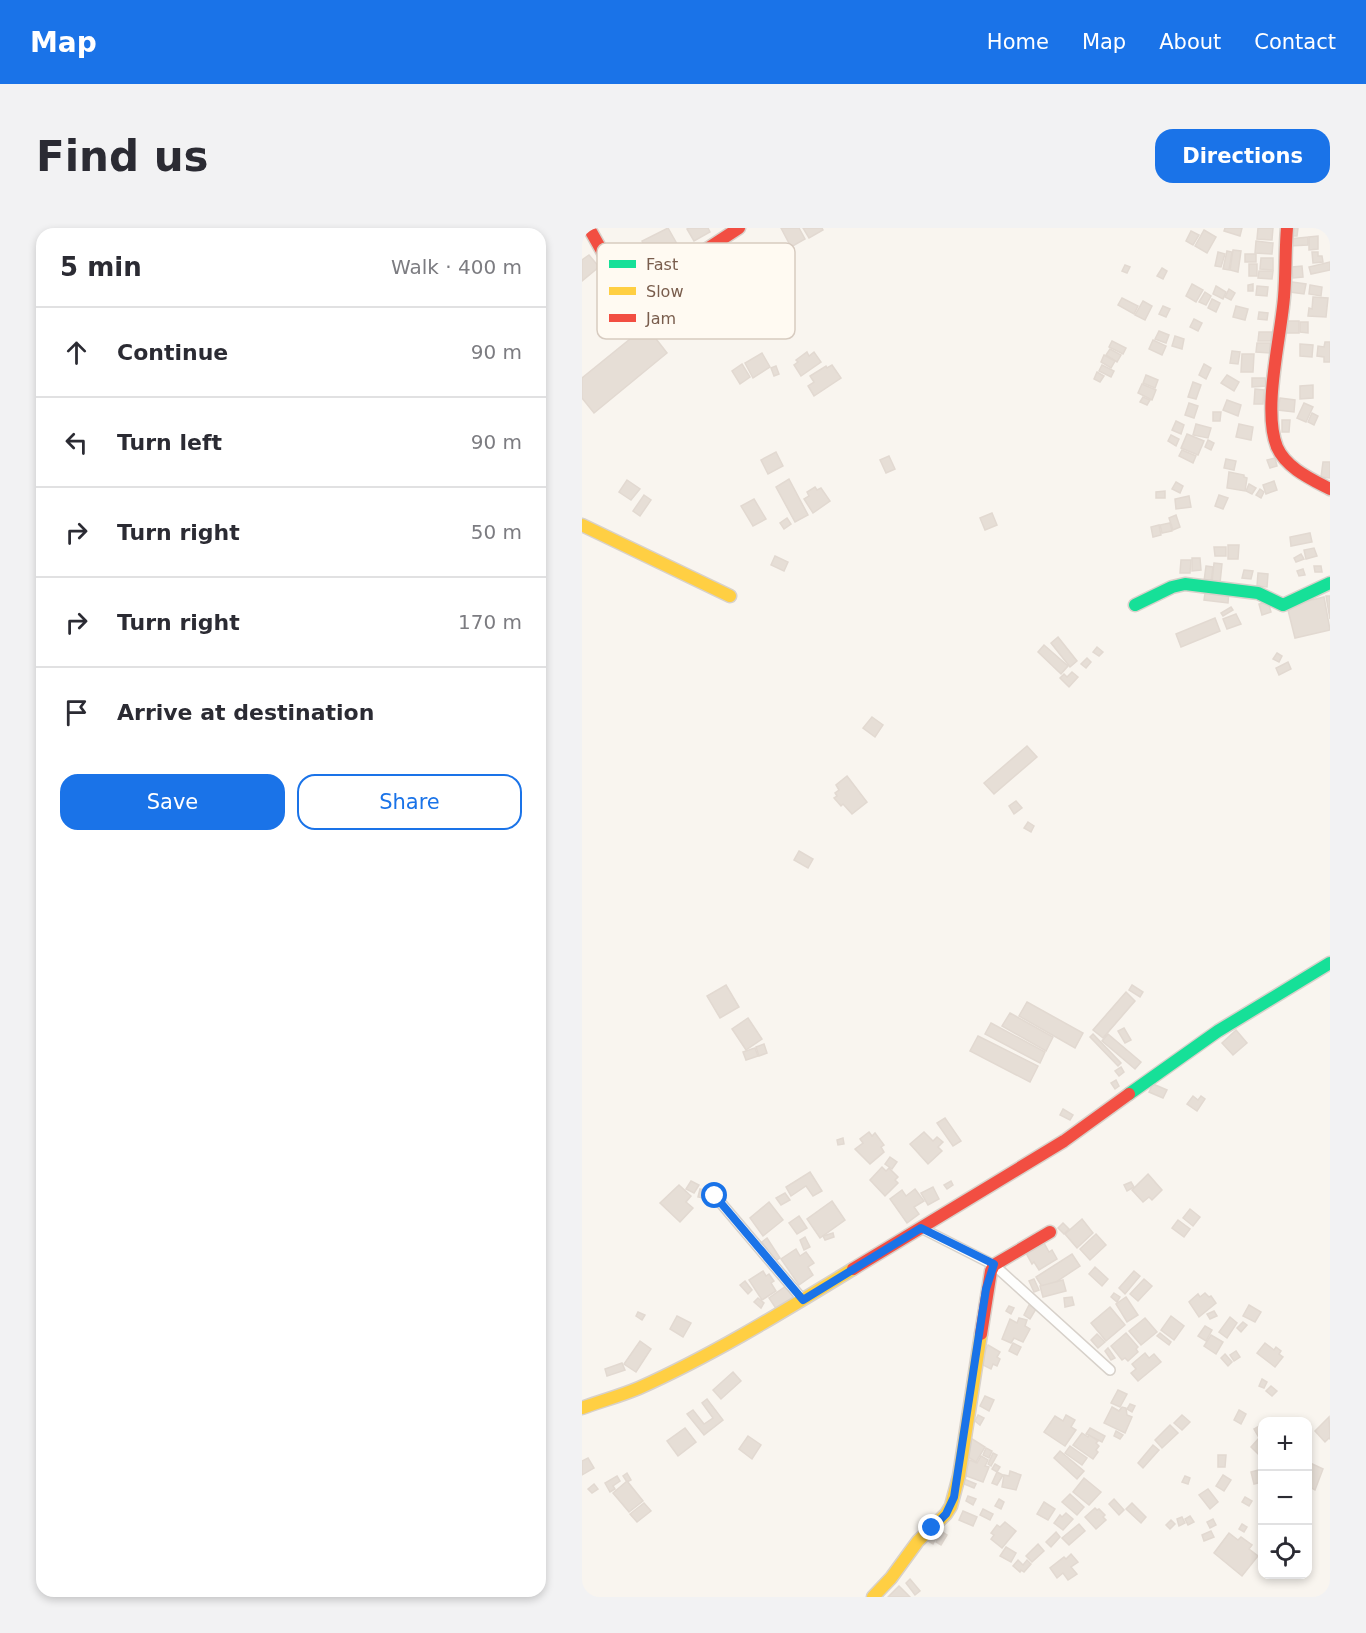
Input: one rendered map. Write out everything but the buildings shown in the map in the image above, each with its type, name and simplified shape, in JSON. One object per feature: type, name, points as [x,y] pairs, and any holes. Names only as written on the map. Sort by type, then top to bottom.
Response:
[{"type":"street","points":[[589,228],[597,243]]},
{"type":"street","points":[[716,243],[739,228]]},
{"type":"street","points":[[1287,228],[1284,298],[1273,400],[1273,433],[1277,446],[1291,466],[1304,476],[1330,489]]},
{"type":"street","points":[[582,525],[730,596]]},
{"type":"street","points":[[1135,605],[1172,587],[1185,584],[1258,593],[1283,605],[1330,583]]},
{"type":"street","points":[[582,1408],[638,1388],[803,1300],[1064,1141],[1218,1031],[1330,963]]},
{"type":"street","points":[[715,1196],[803,1300]]},
{"type":"street","points":[[921,1228],[994,1264],[1110,1370]]},
{"type":"street","points":[[873,1597],[891,1578],[918,1541],[946,1514],[951,1506],[959,1476],[986,1289],[994,1264],[1050,1232]]},
{"type":"traffic: fast","points":[[1135,605],[1172,587],[1185,584],[1258,593],[1283,605],[1330,583]]},
{"type":"traffic: fast","points":[[1129,1094],[1218,1031],[1330,963]]},
{"type":"traffic: slow","points":[[582,525],[730,596]]},
{"type":"traffic: slow","points":[[582,1408],[625,1394],[667,1375],[748,1332],[853,1269]]},
{"type":"traffic: slow","points":[[873,1597],[891,1578],[918,1541],[946,1514],[951,1506],[959,1476],[981,1334]]},
{"type":"traffic: jam","points":[[589,228],[597,243]]},
{"type":"traffic: jam","points":[[716,243],[739,228]]},
{"type":"traffic: jam","points":[[1287,228],[1284,297],[1272,394],[1273,432],[1277,447],[1286,461],[1330,489]]},
{"type":"traffic: jam","points":[[853,1269],[1064,1141],[1129,1094]]},
{"type":"traffic: jam","points":[[981,1334],[991,1271],[994,1265],[1050,1232]]},
{"type":"route","points":[[715,1196],[803,1300],[921,1228],[994,1264],[986,1289],[959,1476],[951,1506],[932,1528]]}]
